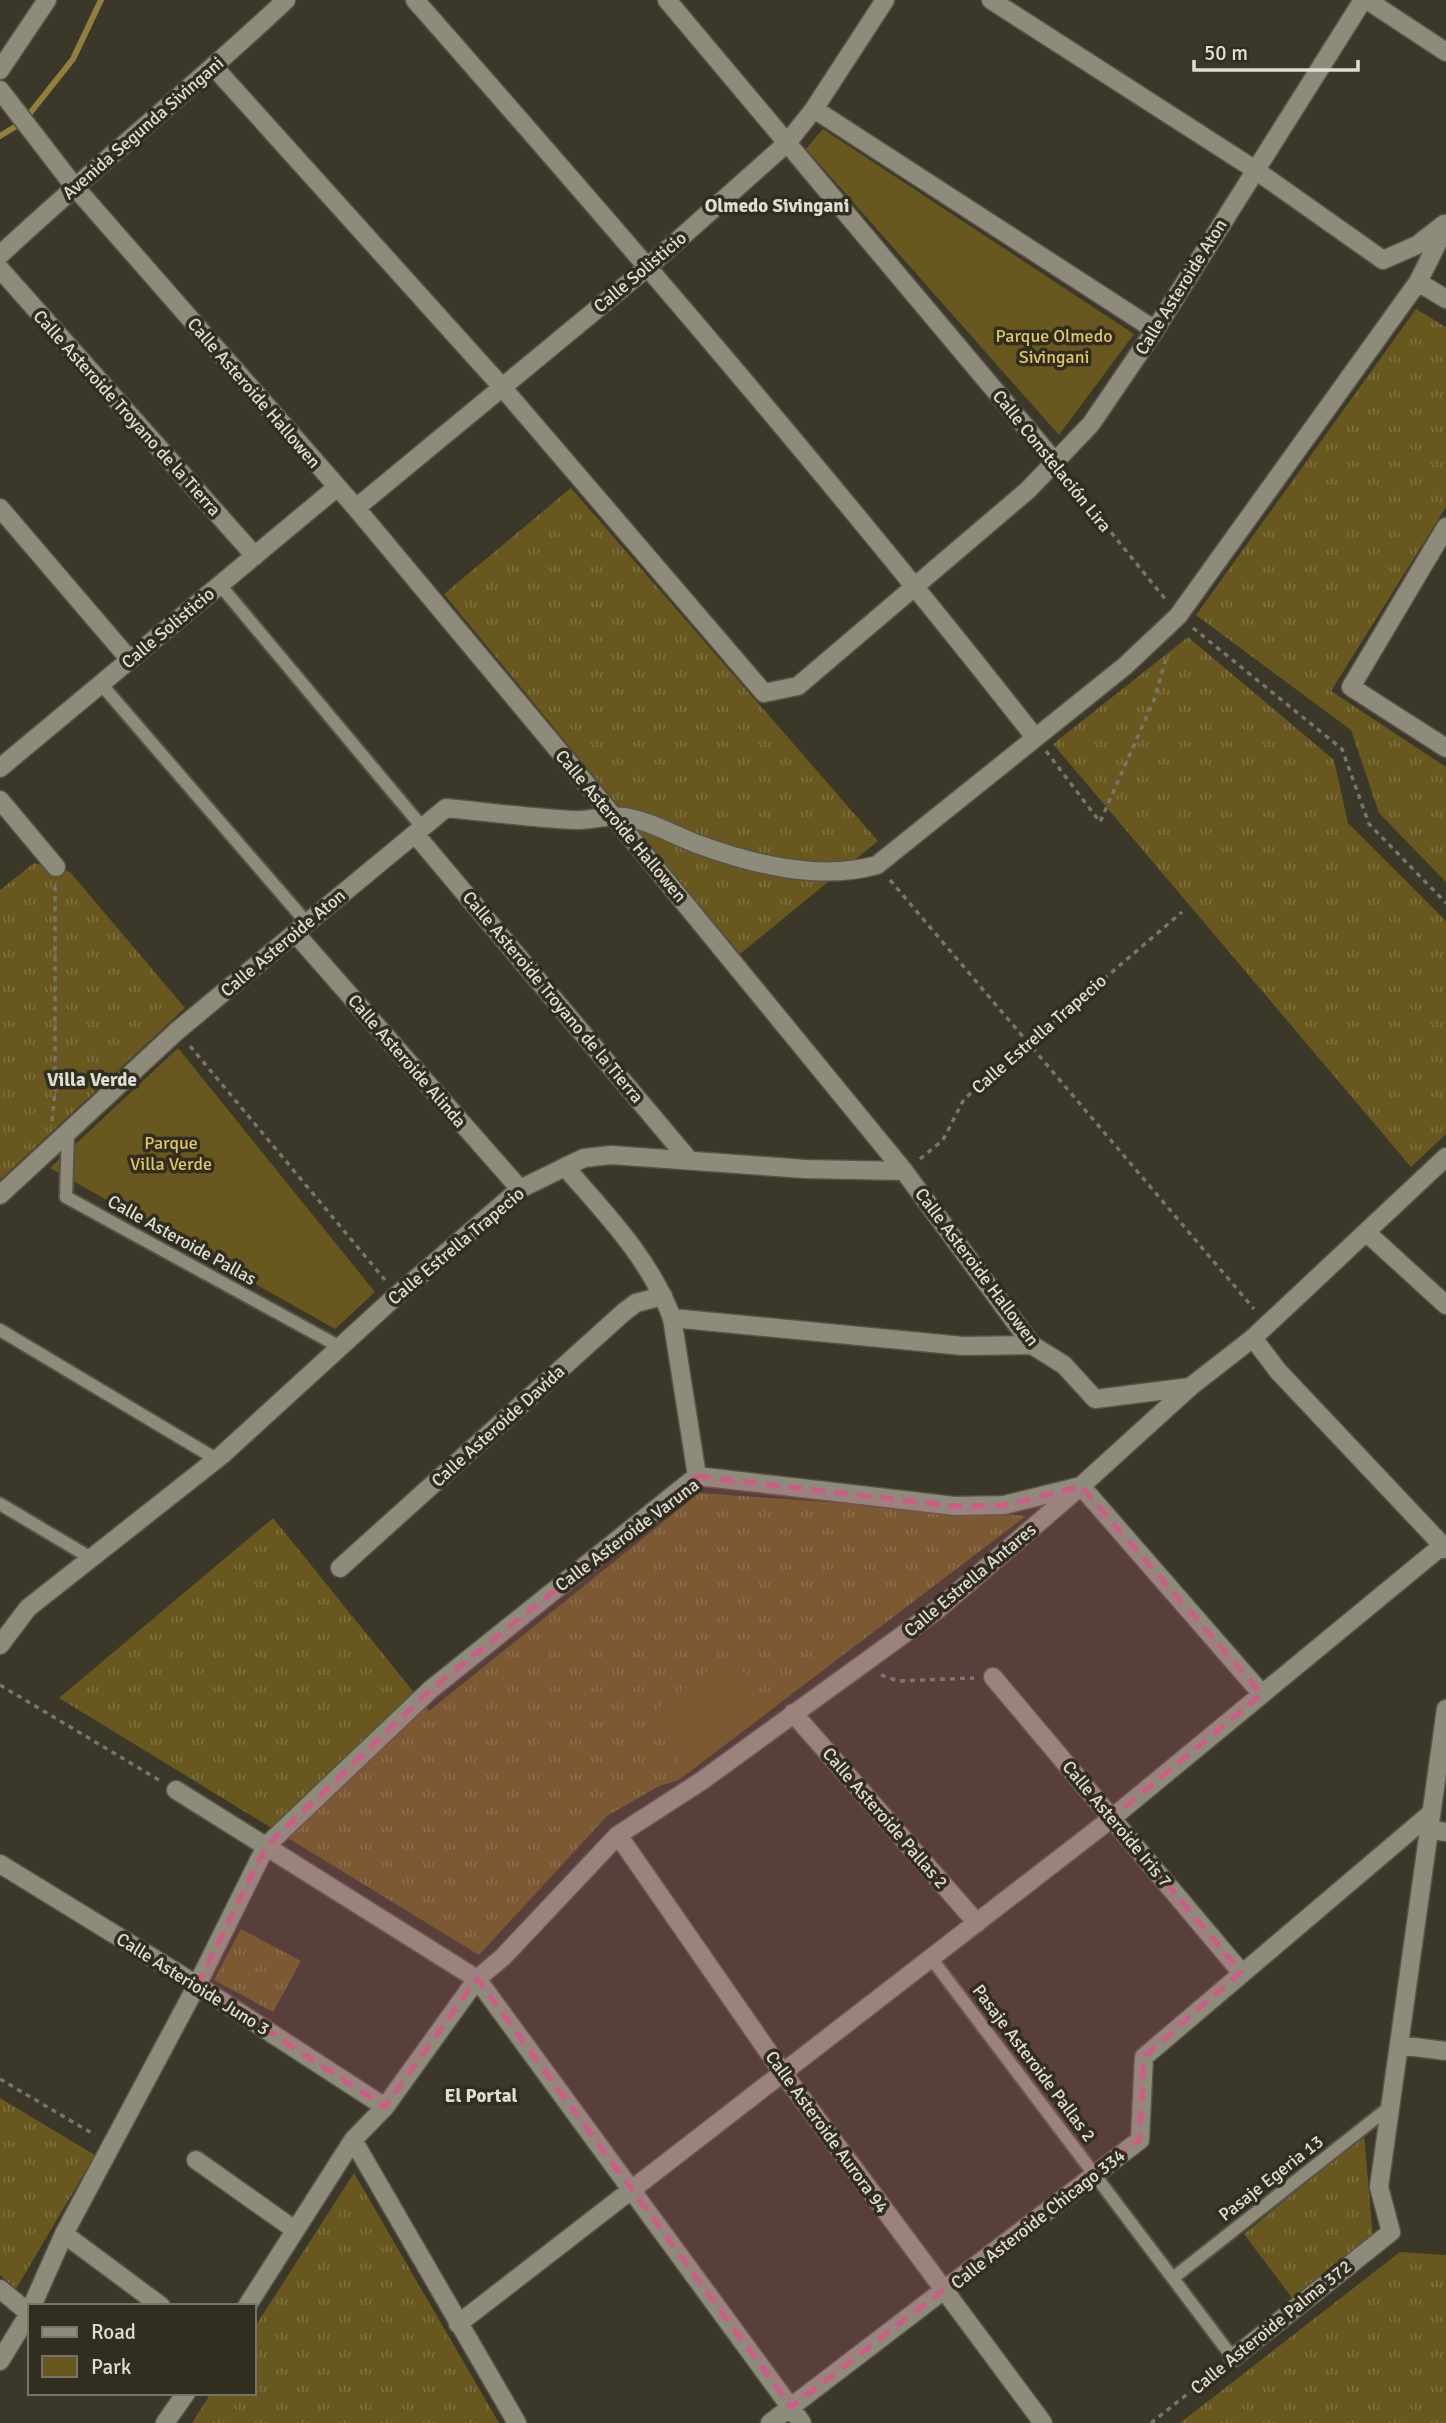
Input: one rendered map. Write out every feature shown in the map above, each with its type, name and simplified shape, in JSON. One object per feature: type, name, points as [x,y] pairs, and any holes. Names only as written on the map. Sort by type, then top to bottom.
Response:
[{"type":"street","points":[[0,70],[47,0]]},
{"type":"street","name":"Avenida Segunda Sivingani","points":[[0,255],[74,186],[214,67],[286,0]]},
{"type":"street","points":[[415,0],[649,266],[915,584],[1034,736]]},
{"type":"street","name":"Calle Constelación Lira","points":[[667,0],[1055,462]]},
{"type":"street","name":"Calle Solisticio","points":[[356,508],[649,266],[788,142],[814,109],[886,0]]},
{"type":"street","points":[[990,0],[1254,169],[1383,260],[1417,245],[1446,224]]},
{"type":"street","points":[[1365,0],[1446,52]]},
{"type":"street","name":"Calle Asteroide Aton","points":[[502,387],[764,693],[799,686],[1027,490],[1091,424],[1155,330],[1254,169],[1365,0]]},
{"type":"street","points":[[214,67],[502,387]]},
{"type":"street","name":"Calle Asteroide Hallowen","points":[[5,96],[74,186],[356,508],[614,817],[904,1171],[1032,1345],[1064,1365],[1095,1399],[1190,1387]]},
{"type":"street","points":[[814,109],[1155,330]]},
{"type":"street","points":[[877,865],[1034,736],[1125,666],[1178,616],[1418,282],[1446,224]]},
{"type":"street","name":"Calle Asteroide Troyano de la Tierra","points":[[0,269],[255,556]]},
{"type":"street","points":[[1418,282],[1446,299]]},
{"type":"street","name":"Calle Solisticio","points":[[0,768],[337,488]]},
{"type":"street","points":[[0,508],[130,660]]},
{"type":"street","points":[[1446,527],[1351,687],[1446,748]]},
{"type":"street","points":[[0,800],[56,867]]},
{"type":"street","name":"Calle Asteroide Aton","points":[[0,1195],[177,1031],[446,808],[576,821],[614,817],[647,822],[700,845],[762,863],[829,873],[853,872],[877,865]]},
{"type":"street","name":"Calle Asteroide Troyano de la Tierra","points":[[419,831],[690,1161]]},
{"type":"street","name":"Calle Asteroide Alinda","points":[[301,928],[520,1189]]},
{"type":"street","name":"Calle Estrella Trapecio","points":[[0,1645],[28,1608],[216,1459],[397,1295],[520,1189],[584,1158],[611,1155],[805,1169],[904,1171]]},
{"type":"street","name":"Calle Estrella Antares","points":[[248,2304],[353,2140],[385,2107],[477,1979],[503,1957],[618,1835],[700,1782],[937,1610],[1082,1486],[1190,1387],[1253,1338],[1446,1157]]},
{"type":"street","points":[[565,1167],[614,1223],[663,1296],[672,1318],[698,1476]]},
{"type":"street","points":[[1366,1233],[1446,1305]]},
{"type":"street","name":"Calle Asteroide Davida","points":[[340,1568],[624,1312],[636,1303],[663,1296]]},
{"type":"street","points":[[672,1318],[963,1346],[1032,1345]]},
{"type":"street","points":[[458,2324],[1112,1818],[1444,1547],[1278,1371],[1253,1338]]},
{"type":"street","name":"Calle Asteroide Varuna","points":[[266,1846],[430,1690],[698,1476],[954,1506],[1004,1505],[1082,1486]]},
{"type":"street","points":[[1082,1486],[1262,1694]]},
{"type":"street","name":"Calle Asteroide Iris 7","points":[[993,1677],[1241,1972]]},
{"type":"street","points":[[1391,2106],[1435,1825],[1446,1709]]},
{"type":"street","name":"Calle Asteroide Pallas 2","points":[[793,1713],[977,1923]]},
{"type":"street","points":[[176,1790],[477,1979],[802,2423]]},
{"type":"street","name":"Calle Asteroide Chicago 334","points":[[771,2423],[1098,2175],[1140,2140],[1144,2057],[1241,1972],[1435,1825]]},
{"type":"street","name":"Calle Asteroide Aurora 94","points":[[618,1835],[783,2073],[1043,2423]]},
{"type":"street","points":[[33,2304],[64,2234],[197,1985],[266,1846]]},
{"type":"street","name":"Calle Asterioide Juno 3","points":[[0,1864],[197,1985],[385,2107]]},
{"type":"street","points":[[1399,2045],[1446,2051]]},
{"type":"street","name":"Calle Asteroide Palma 372","points":[[1233,2358],[1391,2232],[1379,2187],[1391,2106]]},
{"type":"street","points":[[353,2140],[517,2423]]},
{"type":"street","points":[[196,2160],[295,2230]]},
{"type":"street","points":[[64,2234],[158,2304]]},
{"type":"street","points":[[0,2289],[28,2311]]},
{"type":"street","points":[[0,2361],[28,2314]]},
{"type":"street","points":[[165,2423],[185,2395]]},
{"type":"lane","name":"Calle Asteroide Troyano de la Tierra","points":[[220,585],[419,831]]},
{"type":"lane","name":"Calle Asteroide Alinda","points":[[101,684],[301,928]]},
{"type":"lane","name":"Calle Asteroide Pallas","points":[[68,1130],[66,1197],[340,1347]]},
{"type":"lane","points":[[0,1330],[216,1459]]},
{"type":"lane","points":[[0,1504],[91,1558]]},
{"type":"lane","name":"Pasaje Asteroide Pallas 2","points":[[932,1958],[1098,2175],[1233,2358]]},
{"type":"lane","name":"Pasaje Egeria 13","points":[[1173,2278],[1391,2106]]},
{"type":"path","name":"Calle Constelación Lira","points":[[1055,462],[1178,616],[1342,748],[1369,824],[1446,903]]},
{"type":"path","points":[[1034,736],[1100,821],[1154,700],[1168,652]]},
{"type":"path","points":[[877,865],[1268,1324]]},
{"type":"path","points":[[49,1147],[55,1092],[56,867]]},
{"type":"path","name":"Calle Estrella Trapecio","points":[[904,1171],[943,1140],[964,1098],[1182,912]]},
{"type":"path","points":[[177,1031],[397,1295]]},
{"type":"path","points":[[860,1668],[898,1681],[993,1677]]},
{"type":"path","points":[[0,1685],[176,1790]]},
{"type":"path","points":[[0,2079],[112,2145]]},
{"type":"path","name":"Calle Asteroide Palma 372","points":[[1151,2423],[1233,2358]]},
{"type":"highlighted area","points":[[697,1476],[955,1506],[1004,1505],[1081,1486],[1262,1694],[1112,1818],[1241,1972],[1144,2057],[1140,2140],[791,2407],[477,1979],[385,2107],[197,1985],[266,1846],[430,1690]]},
{"type":"green space","name":"Parque Olmedo Sivingani","points":[[823,129],[1134,334],[1059,435],[806,149]]},
{"type":"green space","points":[[1416,309],[1446,327],[1446,507],[1331,691],[1446,767],[1446,882],[1379,813],[1351,730],[1196,615]]},
{"type":"green space","points":[[571,488],[878,841],[740,954],[444,594]]},
{"type":"green space","points":[[1188,637],[1334,760],[1348,823],[1446,921],[1446,1134],[1411,1167],[1053,744]]},
{"type":"green space","points":[[34,863],[70,872],[185,1008],[0,1180],[0,890]]},
{"type":"green space","name":"Parque Villa Verde","points":[[178,1048],[375,1292],[335,1329],[50,1168]]},
{"type":"green space","points":[[699,1493],[1026,1516],[679,1780],[659,1786],[607,1816],[479,1955],[59,1698],[273,1518],[429,1711]]},
{"type":"green space","points":[[730,1654],[767,1703],[684,1766],[647,1717]]},
{"type":"green space","points":[[241,1929],[301,1961],[273,2012],[214,1980]]},
{"type":"green space","points":[[0,2098],[95,2155],[16,2289],[0,2275]]},
{"type":"green space","points":[[1364,2135],[1373,2238],[1293,2299],[1244,2234]]},
{"type":"green space","points":[[354,2173],[499,2423],[192,2423],[210,2395],[256,2395],[256,2325]]},
{"type":"green space","points":[[1400,2252],[1446,2255],[1446,2423],[1180,2423]]},
{"type":"waterway","points":[[0,136],[23,122],[73,59],[101,0]]},
{"type":"district","name":"Olmedo Sivingani","points":[[777,205]]},
{"type":"district","name":"Villa Verde","points":[[92,1079]]},
{"type":"district","name":"El Portal","points":[[481,2095]]}]
